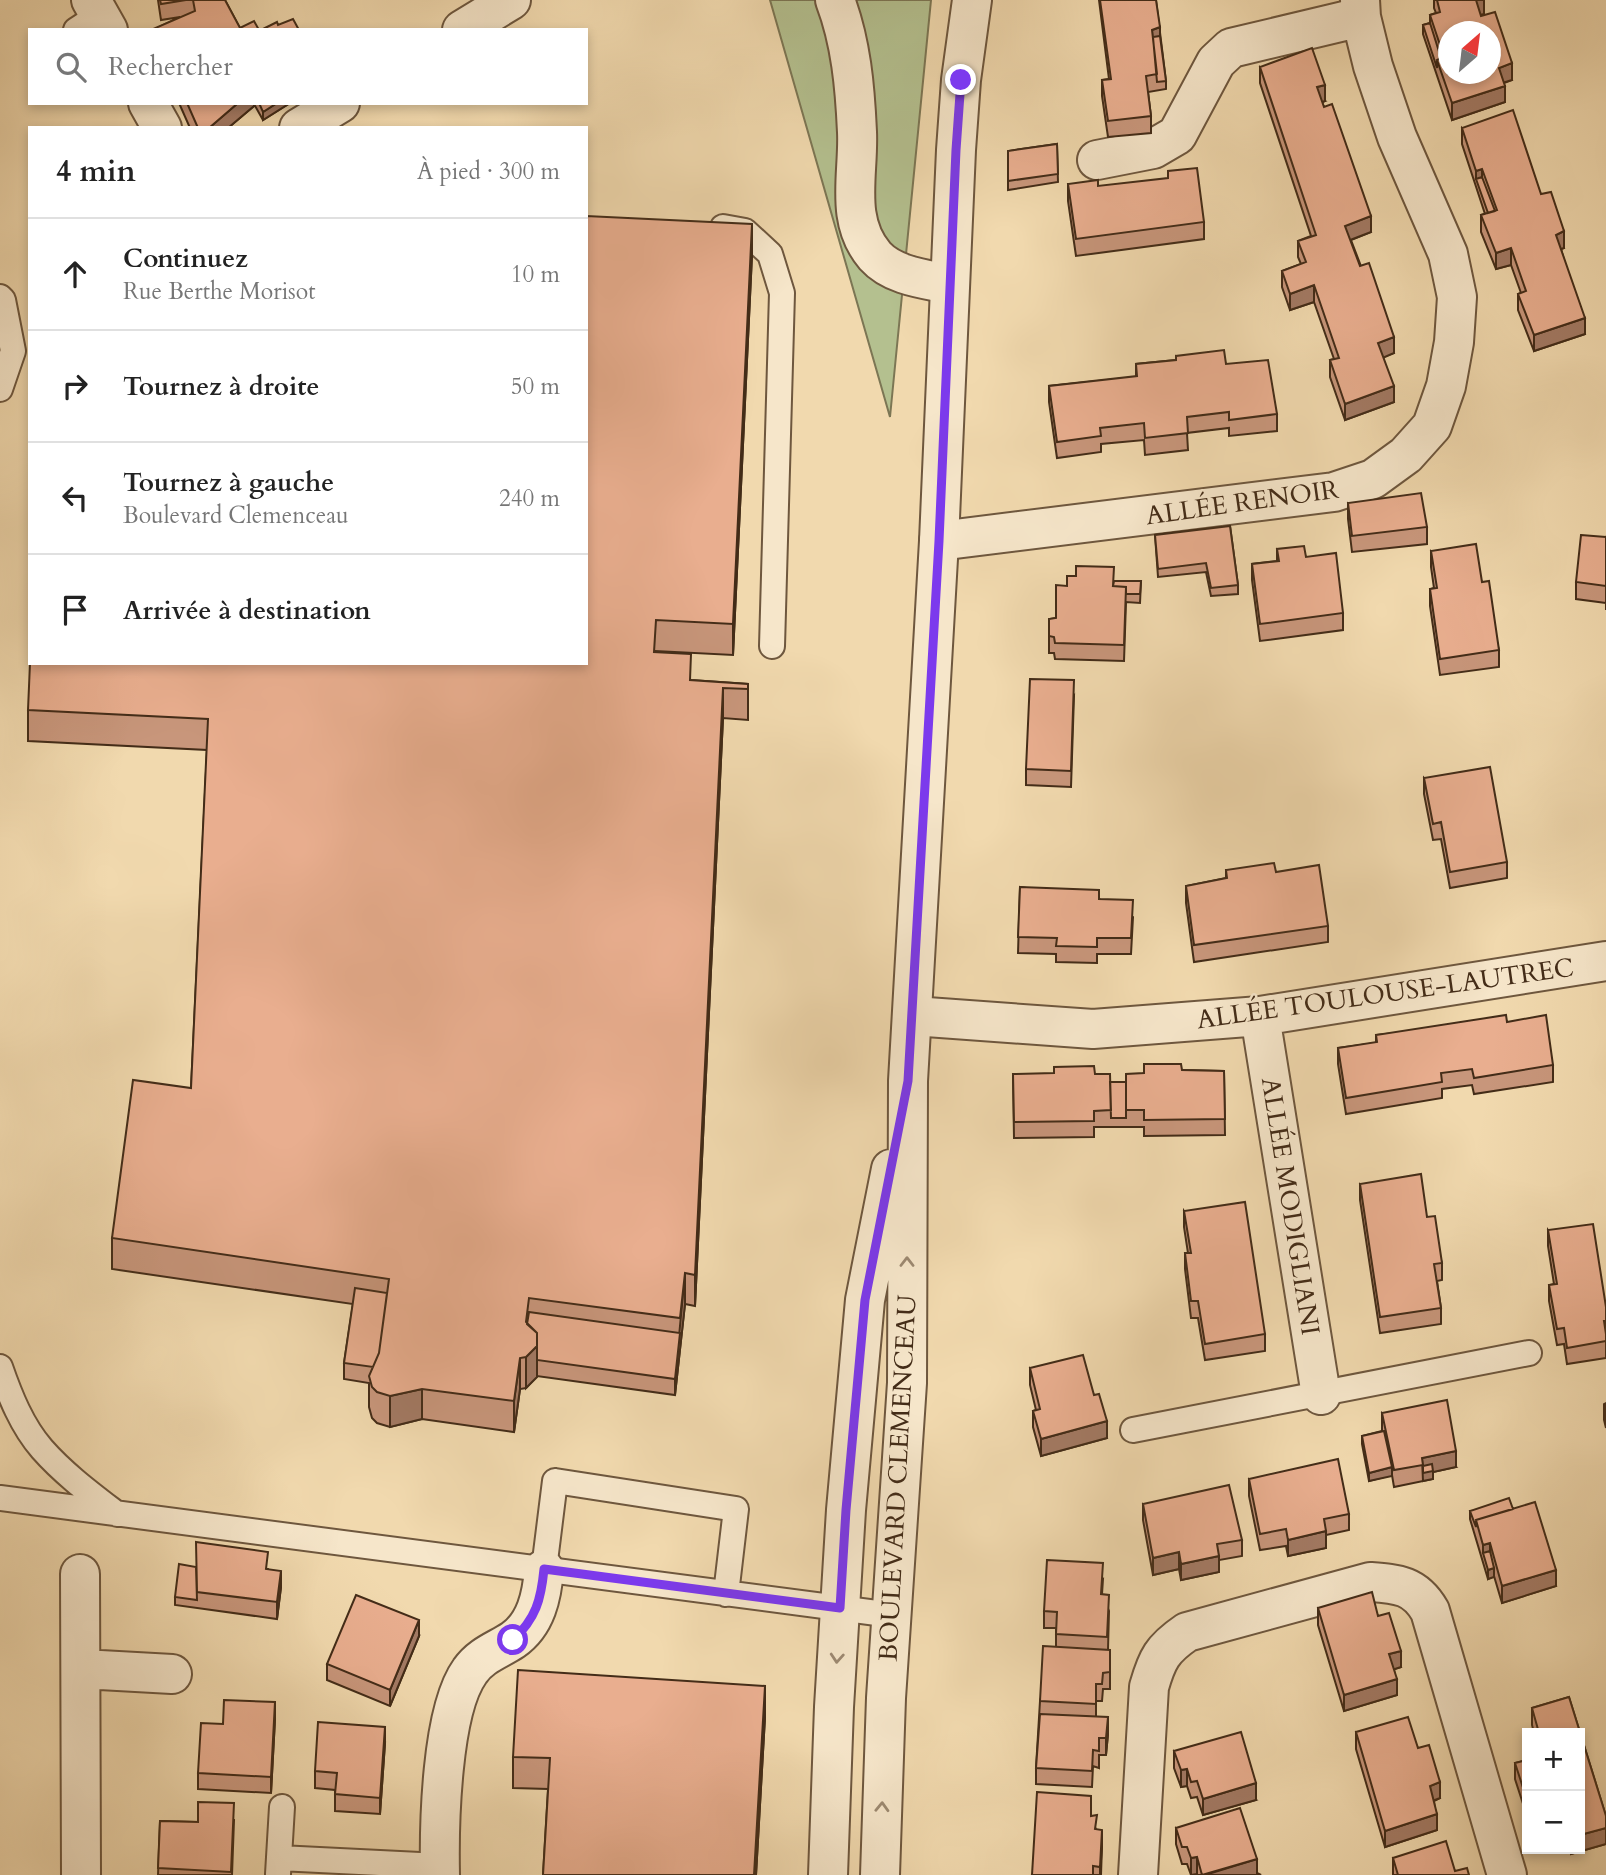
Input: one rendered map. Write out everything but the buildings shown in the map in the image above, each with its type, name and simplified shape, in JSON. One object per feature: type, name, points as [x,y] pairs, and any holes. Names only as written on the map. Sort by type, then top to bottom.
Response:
[{"type":"street","points":[[465,28],[511,0]]},
{"type":"street","points":[[835,0],[844,22],[853,74],[857,135],[855,215],[864,241],[877,258],[894,269],[907,275],[949,284]]},
{"type":"street","name":"BOULEVARD CLEMENCEAU","points":[[880,1875],[886,1698],[907,1383],[908,1081],[939,541],[956,150],[961,80],[972,0]]},
{"type":"street","name":"ALLÉE RENOIR","points":[[939,541],[1334,492],[1373,479],[1406,455],[1432,426],[1446,386],[1454,342],[1457,297],[1448,254],[1396,137],[1373,66],[1361,9],[1231,48],[1216,62],[1177,135],[1153,149],[1097,160]]},
{"type":"street","points":[[149,105],[161,126]]},
{"type":"street","points":[[302,126],[337,105]]},
{"type":"street","name":"ALLÉE TOULOUSE-LAUTREC","points":[[913,1016],[1093,1030],[1260,1016],[1606,961]]},
{"type":"street","name":"ALLÉE MODIGLIANI","points":[[1260,1016],[1321,1395]]},
{"type":"street","name":"BOULEVARD CLEMENCEAU","points":[[828,1875],[834,1707],[847,1497],[865,1300],[908,1081]]},
{"type":"street","points":[[440,1870],[444,1773],[458,1698],[470,1671],[482,1658],[513,1640],[532,1619],[539,1603],[544,1569]]},
{"type":"street","points":[[80,1574],[81,1875]]},
{"type":"street","points":[[1139,1875],[1149,1687],[1156,1661],[1168,1644],[1187,1632],[1370,1582],[1394,1583],[1413,1590],[1430,1611],[1507,1875]]},
{"type":"street","points":[[82,1669],[172,1674]]},
{"type":"lane","points":[[704,225],[745,231],[770,254],[782,293],[772,646]]},
{"type":"lane","points":[[0,297],[22,349],[0,388]]},
{"type":"lane","points":[[1133,1430],[1529,1353]]},
{"type":"lane","points":[[0,1367],[13,1402],[41,1448],[79,1484],[117,1514]]},
{"type":"lane","points":[[544,1569],[555,1481],[736,1508],[726,1594]]},
{"type":"lane","points":[[0,1498],[892,1615]]},
{"type":"lane","points":[[282,1807],[279,1867],[440,1870]]},
{"type":"green space","points":[[770,0],[931,0],[890,417]]},
{"type":"route","points":[[513,1640],[532,1619],[539,1603],[544,1569],[762,1600],[840,1608],[865,1300],[908,1081],[939,541],[961,80]]}]
